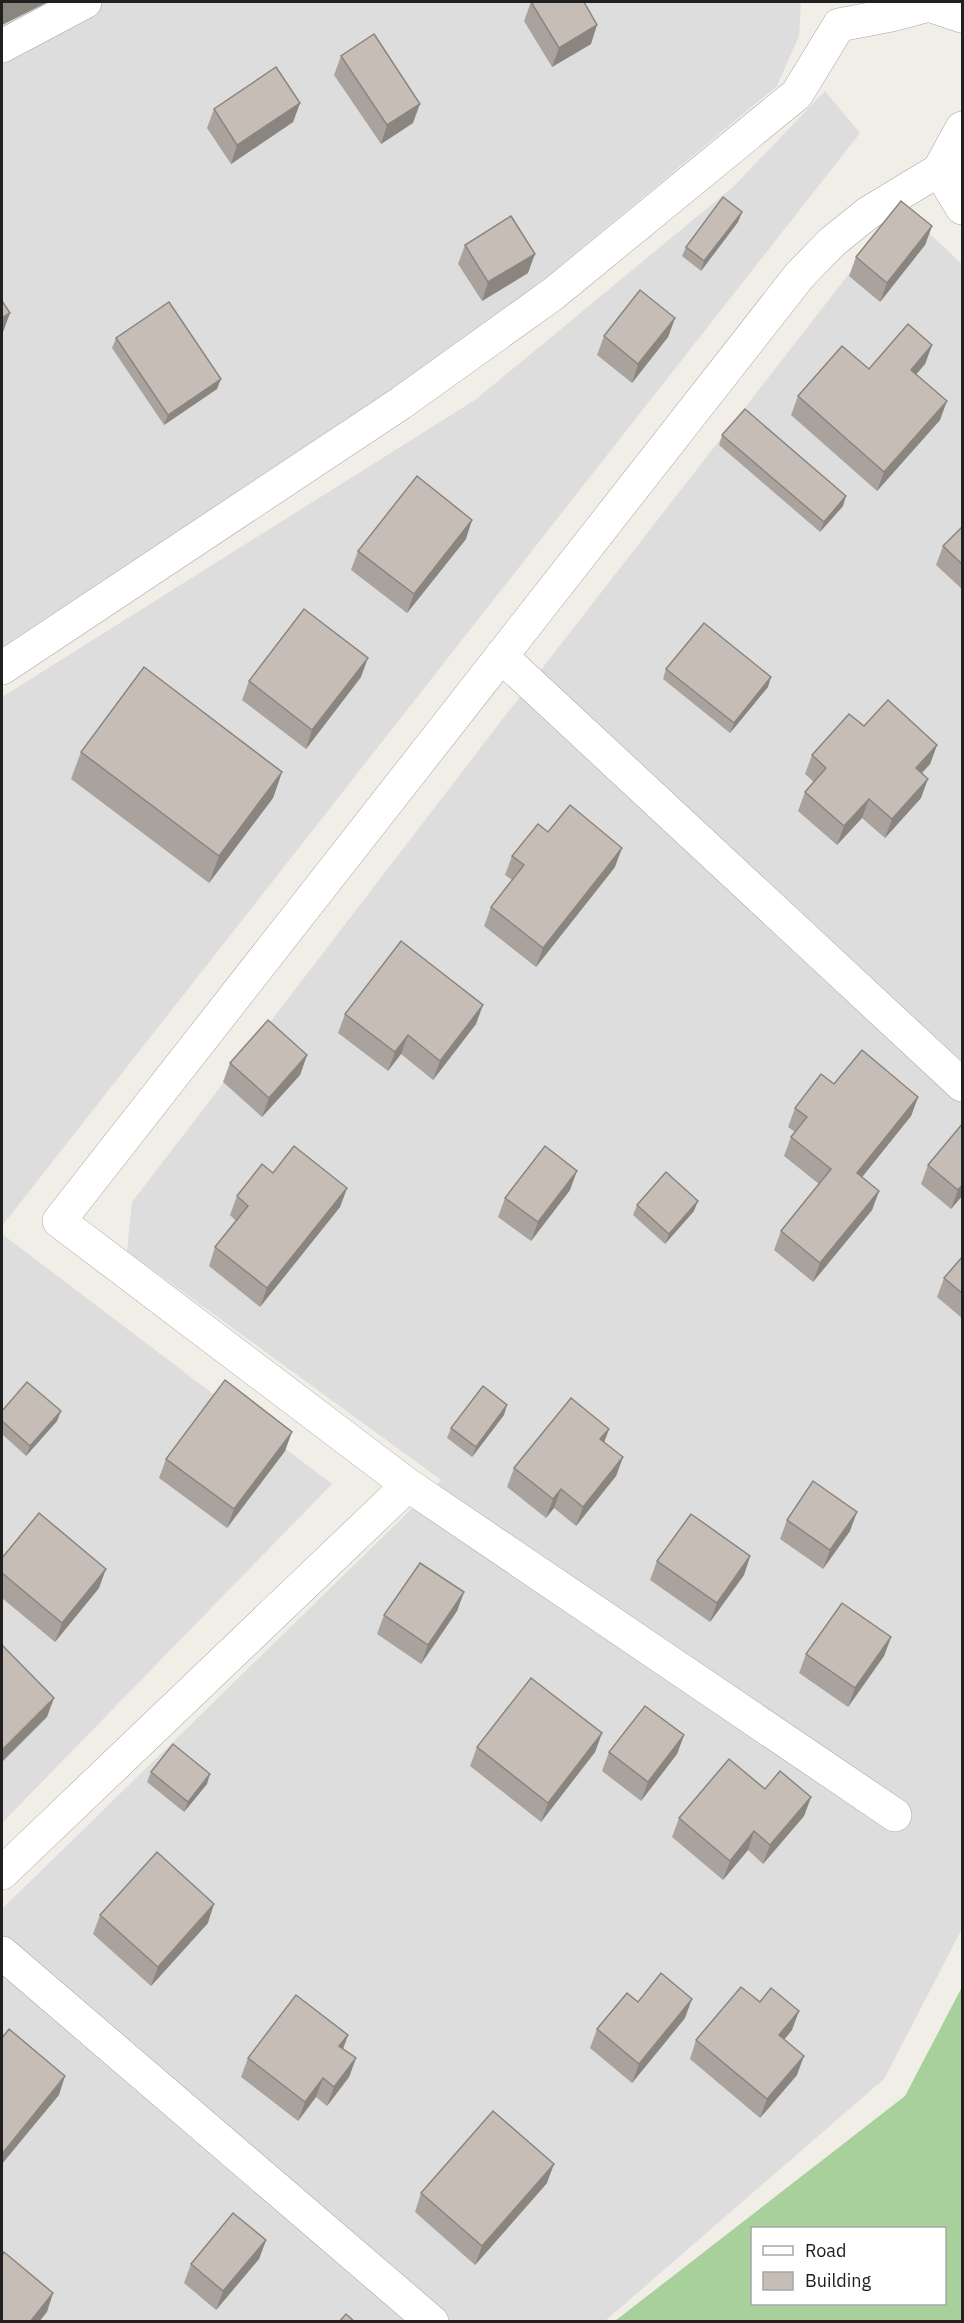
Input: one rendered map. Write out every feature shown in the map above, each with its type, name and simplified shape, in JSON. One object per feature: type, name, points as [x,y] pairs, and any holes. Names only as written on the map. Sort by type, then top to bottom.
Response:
[{"type":"street","points":[[2,46],[84,2]]},
{"type":"street","points":[[2,668],[401,403],[553,294],[797,94],[837,13],[891,15],[929,5],[963,16]]},
{"type":"street","points":[[963,128],[951,163],[963,208]]},
{"type":"street","points":[[895,1815],[408,1485],[59,1221],[799,276],[832,242],[868,213],[951,163]]},
{"type":"street","points":[[501,656],[963,1085]]},
{"type":"street","points":[[2,1873],[408,1485]]},
{"type":"street","points":[[2,1953],[432,2322]]},
{"type":"shaded area","points":[[2,2],[801,2],[799,36],[777,86],[503,313],[216,509],[2,650]]},
{"type":"shaded area","points":[[825,91],[860,133],[2,1226],[2,697],[475,400],[734,186]]},
{"type":"shaded area","points":[[901,207],[962,264],[962,1929],[884,2079],[605,2321],[2,2322],[2,1909],[441,1480],[127,1251],[132,1202],[498,725]]},
{"type":"shaded area","points":[[2,1234],[332,1484],[2,1823]]},
{"type":"green space","points":[[962,1987],[962,2321],[615,2321],[905,2096]]},
{"type":"building","points":[[531,2],[584,2],[597,25],[559,48]]},
{"type":"building","points":[[374,34],[420,104],[387,125],[341,56]]},
{"type":"building","points":[[276,67],[300,103],[237,145],[214,109]]},
{"type":"building","points":[[723,197],[742,212],[704,261],[686,247]]},
{"type":"building","points":[[901,201],[932,226],[887,283],[856,257]]},
{"type":"building","points":[[511,216],[535,254],[488,282],[465,245]]},
{"type":"building","points":[[640,290],[675,318],[638,364],[604,336]]},
{"type":"building","points":[[2,301],[10,313],[2,318]]},
{"type":"building","points":[[169,302],[221,379],[168,415],[116,338]]},
{"type":"building","points":[[908,324],[932,345],[911,370],[947,401],[884,472],[798,396],[842,346],[869,369]]},
{"type":"building","points":[[745,409],[846,496],[824,522],[722,435]]},
{"type":"building","points":[[417,476],[472,520],[414,594],[358,551]]},
{"type":"building","points":[[963,526],[963,565],[943,546]]},
{"type":"building","points":[[304,609],[368,658],[312,730],[249,681]]},
{"type":"building","points":[[704,623],[771,677],[734,723],[666,669]]},
{"type":"building","points":[[144,667],[282,772],[219,856],[81,752]]},
{"type":"building","points":[[888,700],[937,745],[916,768],[928,779],[892,819],[869,799],[844,826],[805,792],[826,768],[812,755],[849,714],[864,726]]},
{"type":"building","points":[[570,805],[622,848],[543,948],[491,907],[524,865],[512,856],[538,824],[548,832]]},
{"type":"building","points":[[401,941],[483,1005],[440,1061],[408,1035],[395,1052],[345,1014]]},
{"type":"building","points":[[268,1020],[307,1055],[269,1098],[230,1063]]},
{"type":"building","points":[[862,1050],[918,1097],[857,1173],[879,1191],[820,1263],[781,1231],[831,1169],[791,1137],[807,1117],[795,1108],[821,1074],[834,1084]]},
{"type":"building","points":[[963,1123],[963,1184],[958,1190],[928,1165]]},
{"type":"building","points":[[294,1146],[347,1188],[267,1288],[215,1247],[248,1206],[237,1196],[262,1164],[273,1173]]},
{"type":"building","points":[[545,1146],[577,1171],[538,1222],[505,1198]]},
{"type":"building","points":[[666,1172],[698,1201],[669,1234],[637,1205]]},
{"type":"building","points":[[963,1256],[963,1294],[944,1278]]},
{"type":"building","points":[[225,1380],[292,1432],[234,1509],[166,1459]]},
{"type":"building","points":[[27,1382],[61,1411],[30,1446],[2,1421],[2,1411]]},
{"type":"building","points":[[483,1386],[507,1405],[476,1447],[451,1428]]},
{"type":"building","points":[[571,1398],[609,1429],[600,1439],[623,1457],[583,1507],[561,1489],[553,1499],[514,1468]]},
{"type":"building","points":[[813,1481],[857,1512],[830,1550],[787,1520]]},
{"type":"building","points":[[39,1513],[106,1569],[62,1623],[2,1573],[2,1558]]},
{"type":"building","points":[[691,1514],[750,1556],[717,1603],[657,1561]]},
{"type":"building","points":[[420,1563],[464,1592],[428,1645],[384,1615]]},
{"type":"building","points":[[842,1603],[891,1637],[855,1688],[806,1654]]},
{"type":"building","points":[[2,1645],[54,1698],[2,1750]]},
{"type":"building","points":[[531,1678],[602,1733],[548,1803],[477,1747]]},
{"type":"building","points":[[645,1706],[684,1735],[648,1782],[609,1752]]},
{"type":"building","points":[[173,1744],[210,1774],[188,1802],[151,1772]]},
{"type":"building","points":[[729,1759],[765,1789],[780,1771],[811,1797],[770,1845],[754,1831],[730,1861],[679,1818]]},
{"type":"building","points":[[157,1852],[214,1904],[158,1967],[100,1915]]},
{"type":"building","points":[[661,1973],[692,1999],[639,2064],[597,2029],[627,1993],[638,2002]]},
{"type":"building","points":[[741,1987],[760,2002],[771,1988],[799,2011],[779,2035],[804,2056],[767,2099],[696,2040]]},
{"type":"building","points":[[296,1995],[348,2035],[339,2046],[356,2058],[334,2087],[323,2078],[305,2102],[248,2058]]},
{"type":"building","points":[[9,2029],[65,2076],[2,2154],[2,2038]]},
{"type":"building","points":[[493,2111],[554,2164],[482,2246],[421,2193]]},
{"type":"building","points":[[233,2213],[266,2240],[223,2291],[191,2264]]},
{"type":"building","points":[[4,2252],[53,2293],[30,2322],[2,2322],[2,2256]]},
{"type":"building","points":[[346,2314],[355,2322],[339,2322]]}]
